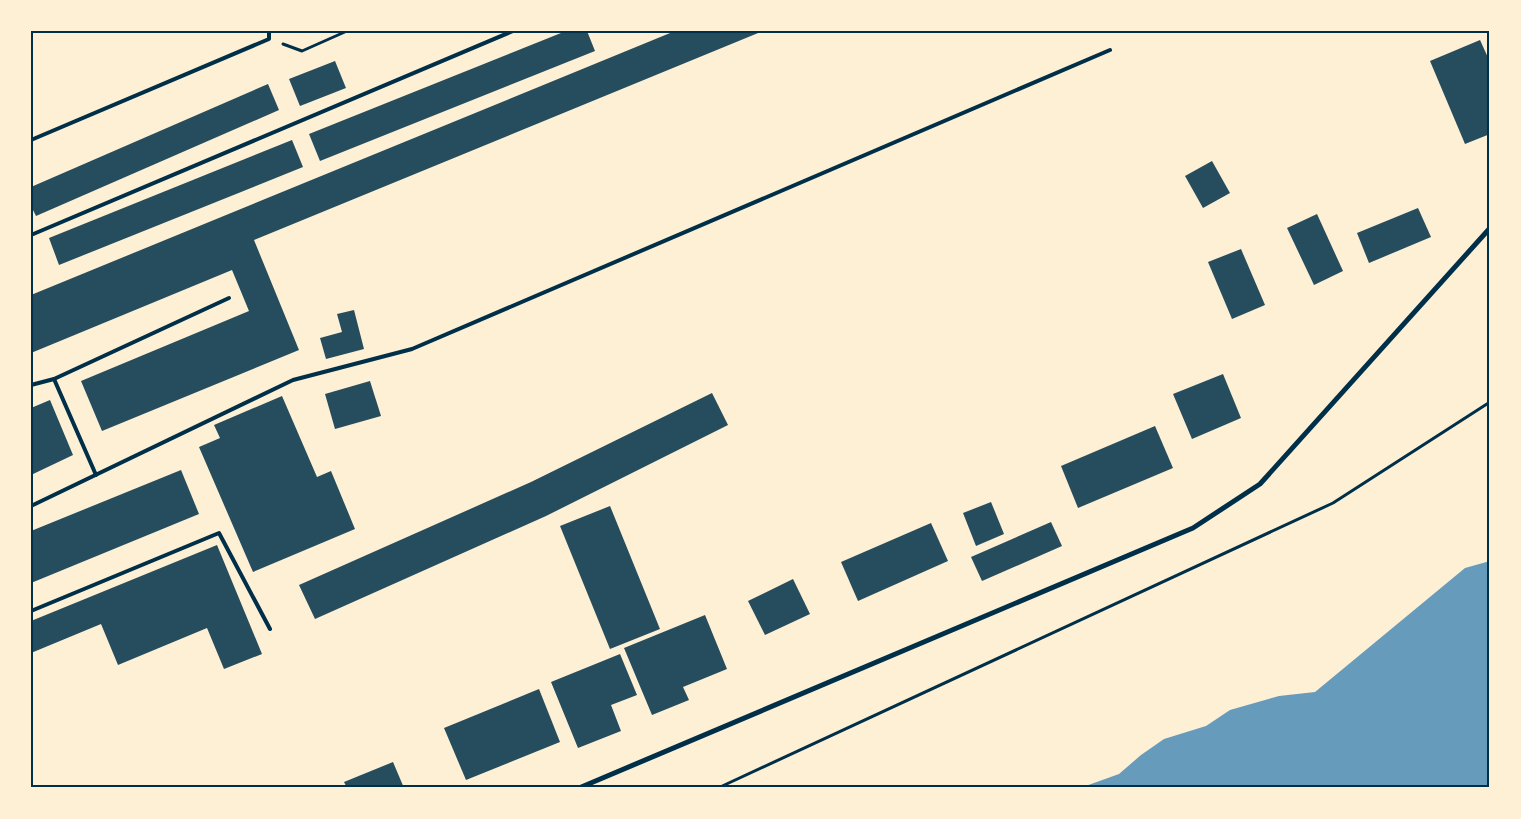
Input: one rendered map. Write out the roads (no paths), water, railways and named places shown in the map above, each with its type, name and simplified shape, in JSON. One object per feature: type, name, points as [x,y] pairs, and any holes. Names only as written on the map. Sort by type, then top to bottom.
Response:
[{"type":"street","points":[[579,788],[1193,528],[1260,484],[1490,228]]},
{"type":"lane","points":[[31,140],[269,39],[269,31]]},
{"type":"lane","points":[[31,235],[513,31]]},
{"type":"lane","points":[[31,506],[294,380],[412,349],[1110,50]]},
{"type":"lane","points":[[31,385],[54,379],[229,298]]},
{"type":"lane","points":[[54,379],[96,475]]},
{"type":"lane","points":[[31,611],[219,533],[270,629]]},
{"type":"water","points":[[1490,561],[1490,788],[1080,788],[1119,774],[1164,739],[1206,726],[1230,710],[1279,696],[1315,692],[1465,568]]}]
